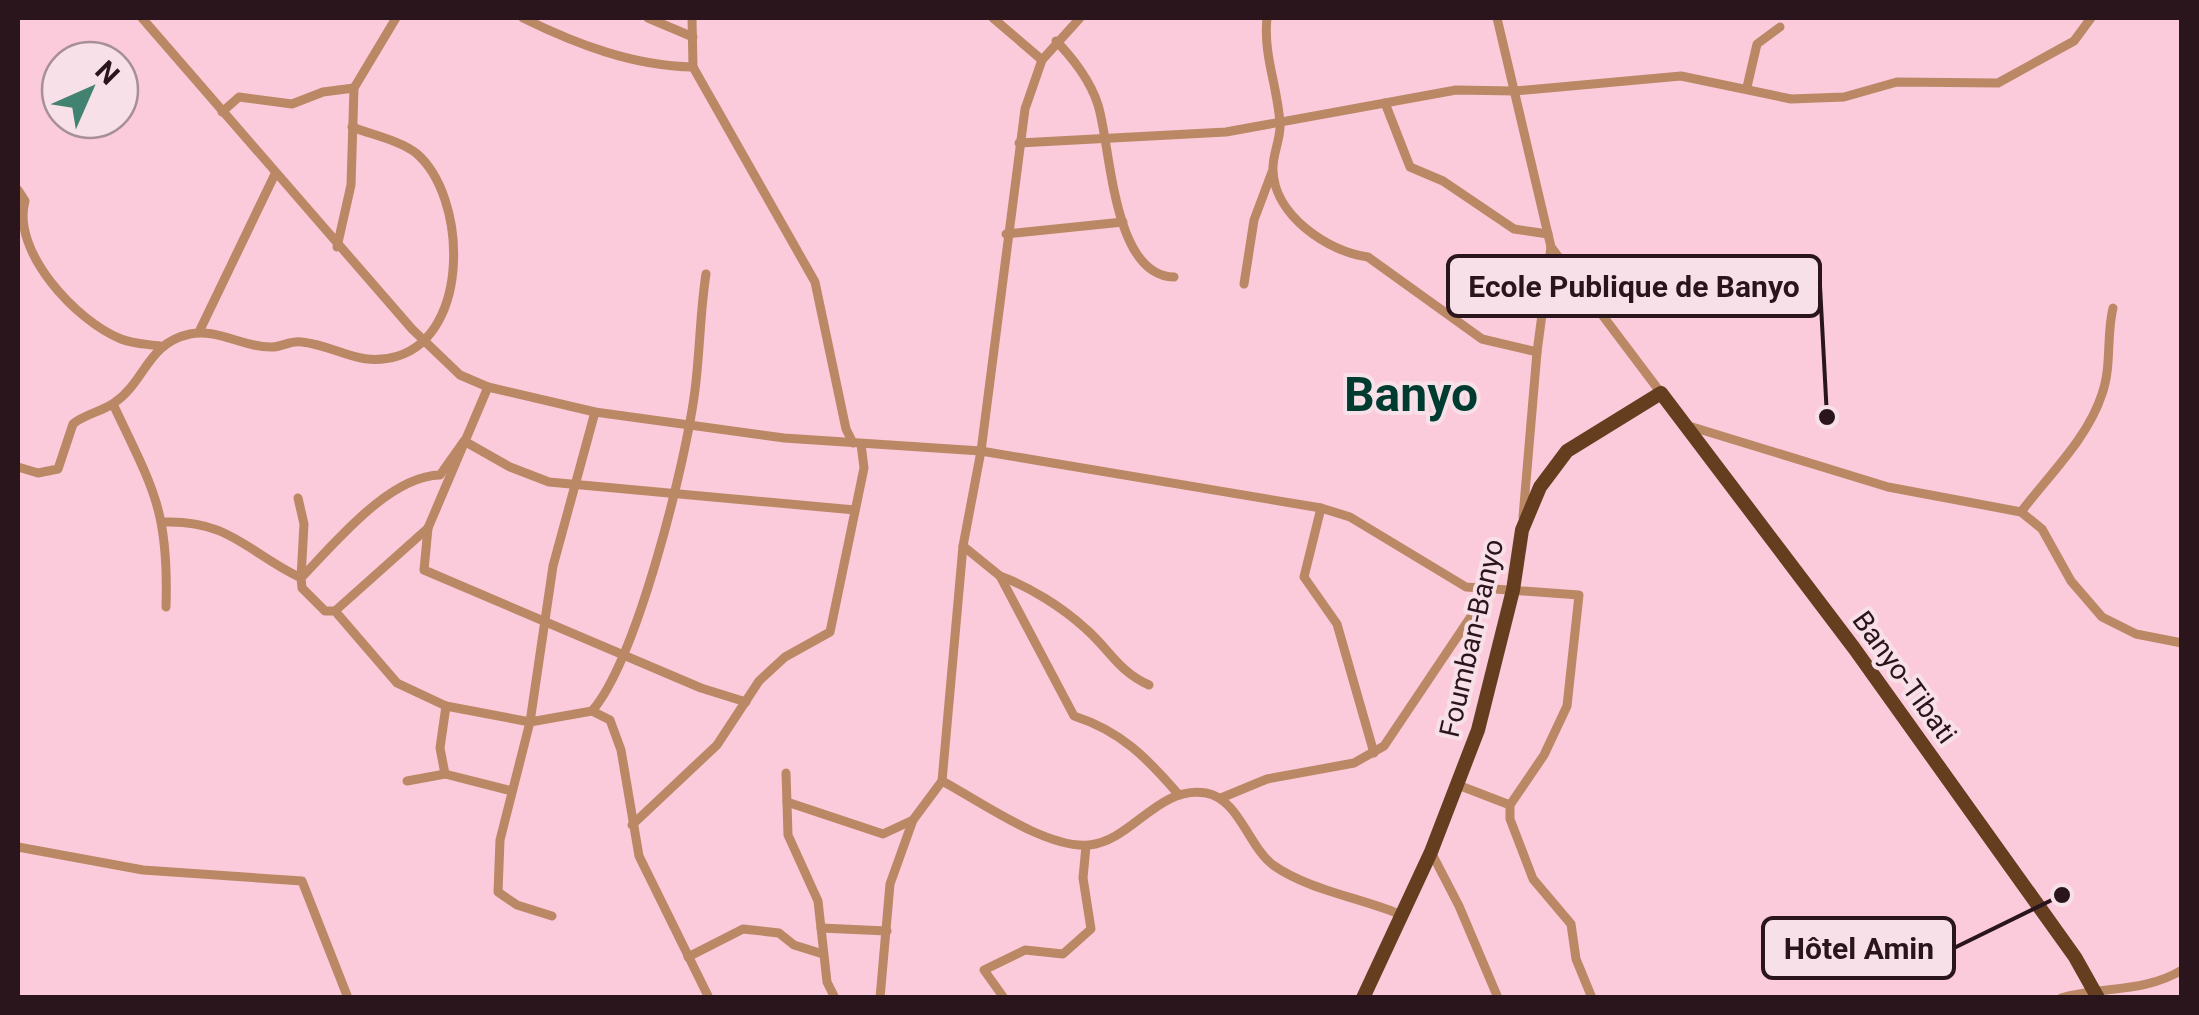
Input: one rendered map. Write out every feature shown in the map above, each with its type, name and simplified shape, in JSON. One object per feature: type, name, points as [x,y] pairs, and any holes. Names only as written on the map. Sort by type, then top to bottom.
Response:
[{"type":"highway","name":"Banyo-Tibati","points":[[1660,393],[1690,426],[1854,648],[2097,993]]},
{"type":"highway","name":"Foumban-Banyo","points":[[1362,998],[1430,852],[1488,700],[1522,530],[1540,487],[1568,452],[1660,393]]},
{"type":"street","points":[[142,18],[337,247],[454,371],[488,387],[594,412],[687,426],[857,444],[981,451],[1321,508],[1350,517],[1466,586],[1488,591],[1575,592],[1581,605],[1566,706],[1544,755],[1510,805],[1516,840],[1528,870],[1571,924],[1576,959],[1592,998]]},
{"type":"street","points":[[337,247],[351,186],[354,88],[396,18]]},
{"type":"street","points":[[522,18],[598,50],[650,64],[693,68]]},
{"type":"street","points":[[648,18],[693,37]]},
{"type":"street","points":[[632,826],[717,745],[758,681],[785,657],[830,632],[864,468],[857,444],[846,430],[815,282],[693,68],[692,18]]},
{"type":"street","points":[[992,18],[1042,60]]},
{"type":"street","points":[[880,998],[890,884],[913,820],[942,781],[963,546],[981,451],[1006,234],[1030,86],[1042,60],[1080,18]]},
{"type":"street","points":[[1244,284],[1254,220],[1272,170],[1280,124],[1266,60],[1268,18]]},
{"type":"street","points":[[1497,18],[1552,247],[1660,393]]},
{"type":"street","points":[[1019,144],[1106,141],[1280,124],[1425,93],[1487,88],[1515,92],[1681,76],[1791,99],[1844,97],[1897,82],[1998,83],[2074,41],[2090,18]]},
{"type":"street","points":[[1747,88],[1758,44],[1780,27]]},
{"type":"street","points":[[1056,41],[1098,102],[1123,222],[1132,246],[1150,265],[1174,276]]},
{"type":"street","points":[[222,112],[239,97],[292,104],[323,92],[354,88]]},
{"type":"street","points":[[1385,103],[1410,167],[1443,181],[1514,229],[1548,234]]},
{"type":"street","points":[[18,466],[38,474],[58,469],[73,424],[113,404],[160,346],[200,332],[275,347],[300,341],[360,360],[401,355],[426,340],[454,286],[452,247],[439,183],[414,152],[352,127]]},
{"type":"street","points":[[1272,170],[1290,213],[1306,229],[1346,254],[1368,256],[1482,338],[1537,352]]},
{"type":"street","points":[[200,332],[275,174]]},
{"type":"street","points":[[18,190],[24,201],[20,216],[26,244],[47,277],[110,332],[160,346]]},
{"type":"street","points":[[1006,234],[1123,222]]},
{"type":"street","points":[[1522,530],[1537,352],[1552,247]]},
{"type":"street","points":[[592,711],[607,692],[625,655],[670,496],[696,389],[706,274]]},
{"type":"street","points":[[2022,512],[2094,416],[2106,378],[2107,331],[2113,308]]},
{"type":"street","points":[[488,387],[428,528],[424,570],[700,688],[746,702]]},
{"type":"street","points":[[113,404],[157,494],[164,522],[166,607]]},
{"type":"street","points":[[552,916],[516,905],[498,892],[498,850],[530,722],[554,566],[594,412]]},
{"type":"street","points":[[1690,426],[1888,486],[2022,512],[2042,529],[2072,581],[2102,617],[2136,634],[2182,643]]},
{"type":"street","points":[[464,440],[532,477],[576,486],[855,510]]},
{"type":"street","points":[[301,578],[362,515],[420,475],[440,475],[464,440]]},
{"type":"street","points":[[298,498],[304,524],[302,588],[325,611],[335,611],[428,528]]},
{"type":"street","points":[[1321,508],[1304,577],[1337,624],[1374,753]]},
{"type":"street","points":[[164,522],[226,530],[271,564],[301,578]]},
{"type":"street","points":[[963,546],[1000,576],[1029,586],[1084,627],[1126,675],[1149,685]]},
{"type":"street","points":[[1000,576],[1074,716],[1109,727],[1146,757],[1179,795]]},
{"type":"street","points":[[1220,798],[1268,779],[1339,768],[1374,753],[1402,723],[1488,591]]},
{"type":"street","points":[[335,611],[397,683],[446,706],[530,722],[592,711],[602,713],[613,724],[642,863],[708,998]]},
{"type":"street","points":[[445,774],[440,748],[446,706]]},
{"type":"street","points":[[786,773],[788,835],[818,901],[827,982],[836,998]]},
{"type":"street","points":[[407,781],[445,774],[512,792]]},
{"type":"street","points":[[942,781],[1062,842],[1086,846],[1105,840],[1179,795],[1206,793],[1220,798],[1272,864],[1402,914]]},
{"type":"street","points":[[1458,785],[1510,805]]},
{"type":"street","points":[[787,802],[883,834],[913,820]]},
{"type":"street","points":[[1004,998],[984,970],[1025,950],[1063,954],[1089,934],[1092,922],[1084,878],[1086,846]]},
{"type":"street","points":[[18,847],[143,870],[302,882],[348,998]]},
{"type":"street","points":[[1430,852],[1460,906],[1498,998]]},
{"type":"street","points":[[821,928],[887,931]]},
{"type":"street","points":[[688,957],[744,929],[779,933],[794,945],[823,954]]},
{"type":"street","points":[[2062,998],[2143,988],[2182,970]]},
{"type":"place","name":"Ecole Publique de Banyo","points":[[1827,417]]},
{"type":"place","name":"Hôtel Amin","points":[[2062,895]]},
{"type":"district","name":"Banyo","points":[[1411,394]]}]
